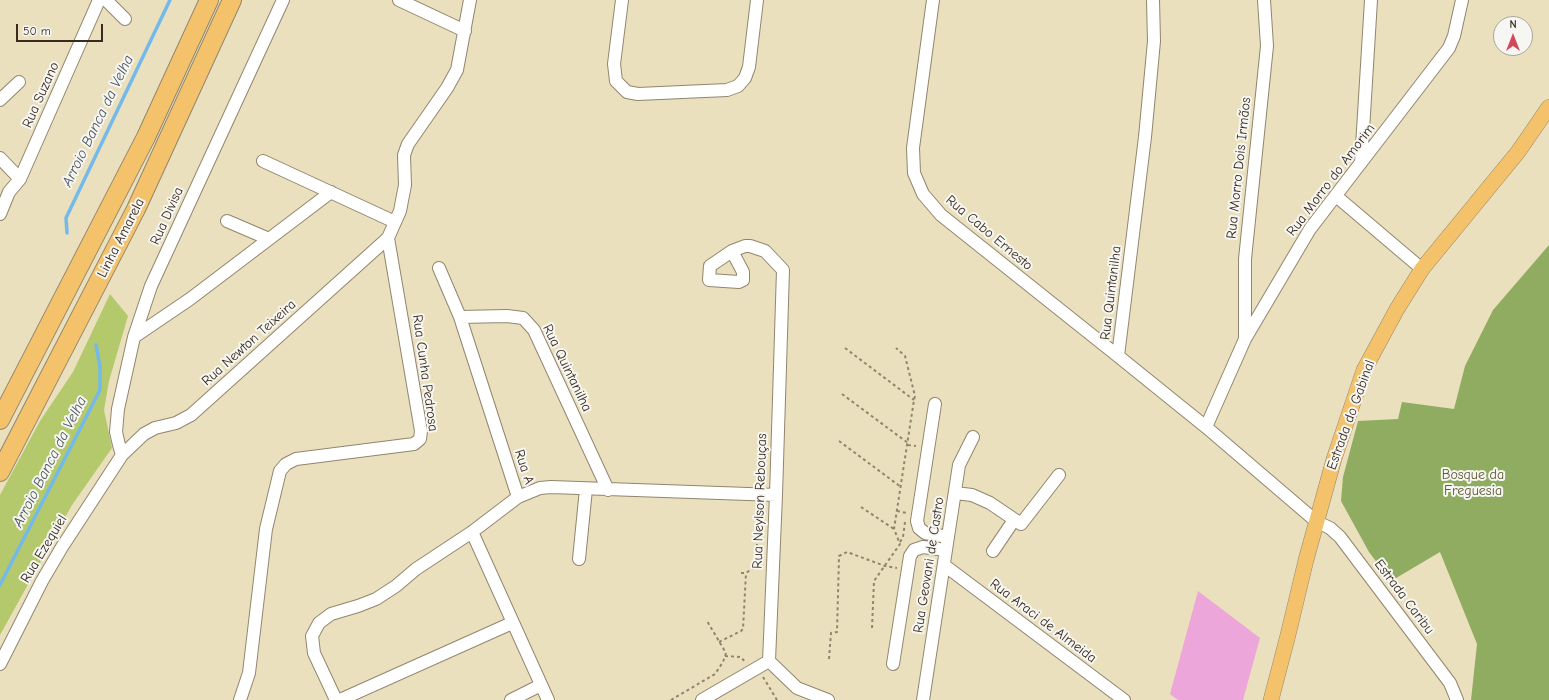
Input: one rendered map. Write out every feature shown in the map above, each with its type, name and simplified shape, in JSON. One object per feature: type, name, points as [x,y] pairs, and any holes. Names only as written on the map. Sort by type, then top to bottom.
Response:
[{"type":"highway","name":"Linha Amarela","points":[[0,420],[146,137],[209,0]]},
{"type":"highway","name":"Linha Amarela","points":[[0,472],[136,209],[232,0]]},
{"type":"main road","name":"Estrada do Gabinal","points":[[1271,700],[1304,567],[1334,459],[1364,370],[1396,309],[1422,269],[1518,152],[1549,107]]},
{"type":"street","name":"Rua Suzano","points":[[0,214],[10,192],[20,179],[99,0]]},
{"type":"street","points":[[106,0],[125,19]]},
{"type":"street","name":"Rua Divisa","points":[[122,455],[116,432],[118,409],[134,337],[151,286],[283,0]]},
{"type":"street","points":[[399,0],[465,31]]},
{"type":"street","points":[[388,238],[400,211],[405,185],[404,155],[408,144],[447,88],[457,70],[470,0]]},
{"type":"street","points":[[622,0],[614,64],[616,81],[627,92],[638,94],[728,90],[738,86],[745,78],[749,67],[757,0]]},
{"type":"street","name":"Rua Cabo Ernesto","points":[[933,0],[913,148],[914,173],[923,194],[941,215],[1118,356]]},
{"type":"street","name":"Rua Quintanilha","points":[[1153,0],[1154,41],[1145,137],[1118,356],[1206,427],[1317,522]]},
{"type":"street","name":"Rua Morro Dois Irmãos","points":[[1245,339],[1245,259],[1267,46],[1264,0]]},
{"type":"street","points":[[1362,163],[1371,0]]},
{"type":"street","name":"Rua Morro do Amorim","points":[[1206,427],[1245,339],[1310,229],[1449,48],[1454,36],[1462,0]]},
{"type":"street","points":[[0,100],[18,82]]},
{"type":"street","points":[[0,158],[20,179]]},
{"type":"street","points":[[263,161],[395,222]]},
{"type":"street","points":[[0,200],[10,192]]},
{"type":"street","points":[[134,337],[190,299],[331,192]]},
{"type":"street","points":[[1336,196],[1422,269]]},
{"type":"street","points":[[227,221],[269,239]]},
{"type":"street","name":"Rua Newton Teixeira","points":[[122,455],[144,434],[155,428],[176,423],[191,415],[388,238]]},
{"type":"street","name":"Rua Cunha Pedrosa","points":[[240,700],[249,673],[266,529],[280,471],[286,464],[296,459],[414,444],[420,439],[420,423],[388,238]]},
{"type":"street","name":"Rua Neylson Rebouças","points":[[732,251],[744,246],[765,250],[783,270],[769,661]]},
{"type":"street","name":"Rua A","points":[[439,268],[460,317],[518,497],[540,488],[776,495]]},
{"type":"street","name":"Rua Quintanilha","points":[[460,317],[506,316],[523,318],[534,330],[608,490]]},
{"type":"street","points":[[935,404],[918,521],[919,528],[925,533],[948,536]]},
{"type":"street","name":"Rua Geovani de Castro","points":[[922,700],[959,465],[973,437]]},
{"type":"street","name":"Rua Ezequiel","points":[[0,664],[54,560],[122,455]]},
{"type":"street","points":[[955,493],[972,495],[990,503],[1021,524],[1058,475]]},
{"type":"street","points":[[579,559],[586,489]]},
{"type":"street","points":[[512,623],[334,698],[314,653],[312,636],[319,623],[331,614],[376,599],[396,586],[416,569],[472,532],[518,497]]},
{"type":"street","points":[[992,550],[1014,520]]},
{"type":"street","name":"Estrada Caribu","points":[[1317,522],[1330,528],[1340,536],[1450,683],[1457,700]]},
{"type":"street","points":[[472,532],[548,700]]},
{"type":"street","points":[[892,664],[910,556],[914,550],[923,547],[946,550]]},
{"type":"street","name":"Rua Araci de Almeida","points":[[944,565],[1122,700]]},
{"type":"street","points":[[702,700],[769,661],[797,688],[803,700]]},
{"type":"street","points":[[511,700],[541,685]]},
{"type":"street","points":[[1104,685],[1106,700]]},
{"type":"street","points":[[797,688],[828,700]]},
{"type":"path","points":[[845,348],[914,400]]},
{"type":"path","points":[[894,529],[915,396],[905,356],[896,348]]},
{"type":"path","points":[[842,394],[908,443]]},
{"type":"path","points":[[839,441],[901,487]]},
{"type":"path","points":[[861,507],[894,529],[900,542]]},
{"type":"path","points":[[897,511],[910,514]]},
{"type":"path","points":[[872,628],[874,581],[900,542],[906,513]]},
{"type":"path","points":[[741,573],[746,573],[755,567],[757,544]]},
{"type":"path","points":[[829,659],[831,633],[837,632],[839,556],[847,552],[885,566],[900,569]]},
{"type":"path","points":[[720,642],[741,631],[743,628],[746,573]]},
{"type":"path","points":[[670,700],[715,674],[723,662],[726,652],[707,621]]},
{"type":"path","points":[[725,656],[741,657],[746,662],[753,665],[777,700]]},
{"type":"green space","name":"Bosque da Freguesia","points":[[1549,245],[1549,700],[1471,700],[1477,644],[1440,552],[1391,581],[1369,552],[1341,501],[1343,477],[1358,421],[1398,419],[1402,402],[1454,409],[1465,366],[1493,310]]},
{"type":"green space","points":[[110,294],[128,316],[109,381],[104,410],[112,448],[72,505],[0,635],[0,495],[40,421],[73,372]]},
{"type":"building","points":[[1198,591],[1260,638],[1243,700],[1178,700],[1170,694]]},
{"type":"waterway","name":"Arroio Banca da Velha","points":[[67,233],[66,218],[170,0]]},
{"type":"waterway","name":"Arroio Banca da Velha","points":[[0,585],[100,390],[100,366],[96,345]]}]
